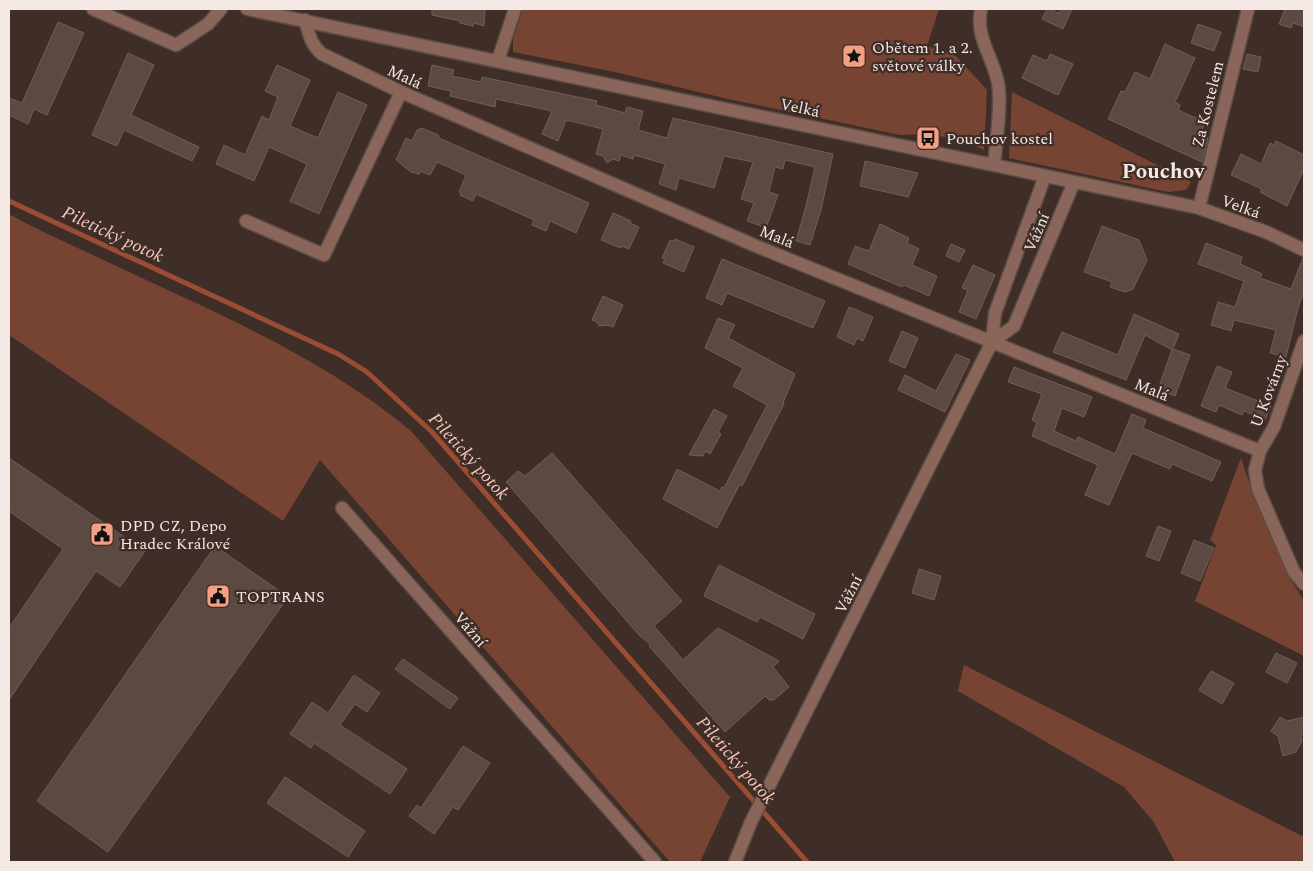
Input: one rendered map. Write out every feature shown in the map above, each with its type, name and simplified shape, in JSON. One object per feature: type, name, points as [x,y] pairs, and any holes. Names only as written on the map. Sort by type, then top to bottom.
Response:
[{"type":"street","points":[[93,9],[176,45],[208,24],[221,9]]},
{"type":"street","name":"Velká","points":[[247,9],[299,16],[498,60],[1199,208],[1266,232],[1304,250]]},
{"type":"street","points":[[498,60],[515,9]]},
{"type":"street","name":"Za Kostelem","points":[[1199,208],[1248,9]]},
{"type":"street","points":[[980,13],[980,31],[998,83],[999,96],[994,165]]},
{"type":"street","name":"Malá","points":[[299,16],[316,49],[322,54],[401,92],[756,246],[1260,451]]},
{"type":"street","points":[[246,221],[324,255],[401,92]]},
{"type":"street","name":"Vážní","points":[[735,862],[751,822],[992,342],[995,313],[1045,176]]},
{"type":"street","name":"Vážní","points":[[992,342],[1014,326],[1074,182]]},
{"type":"street","name":"U Kovárny","points":[[1260,451],[1274,427],[1304,341]]},
{"type":"street","points":[[1260,451],[1255,470],[1258,488],[1294,572],[1304,584]]},
{"type":"street","name":"Vážní","points":[[342,508],[655,862]]},
{"type":"shaded area","points":[[523,9],[939,9],[927,46],[956,56],[987,90],[984,150],[963,141],[943,136],[900,135],[728,99],[615,72],[513,52],[513,39]]},
{"type":"shaded area","points":[[1012,92],[1191,182],[1186,190],[1168,192],[1009,158]]},
{"type":"shaded area","points":[[9,214],[30,226],[260,334],[338,378],[411,431],[730,797],[700,862],[670,862],[320,460],[283,521],[9,335]]},
{"type":"shaded area","points":[[1241,458],[1252,491],[1291,580],[1304,601],[1304,656],[1195,601],[1216,545],[1210,540]]},
{"type":"shaded area","points":[[964,665],[1304,837],[1304,862],[1175,862],[1153,821],[1124,787],[958,691]]},
{"type":"building","points":[[432,9],[485,9],[484,26],[474,23],[473,26],[432,15]]},
{"type":"building","points":[[1047,9],[1058,13],[1062,9],[1072,9],[1063,29],[1042,19]]},
{"type":"building","points":[[1285,9],[1304,9],[1304,27],[1293,23],[1291,28],[1279,24]]},
{"type":"building","points":[[58,22],[84,33],[47,115],[34,109],[28,124],[9,115],[9,98],[22,103]]},
{"type":"building","points":[[1198,24],[1221,32],[1214,51],[1191,43]]},
{"type":"building","points":[[1165,44],[1195,58],[1175,102],[1180,105],[1178,110],[1205,122],[1200,135],[1208,138],[1202,162],[1108,119],[1121,91],[1125,92],[1135,72],[1150,79]]},
{"type":"building","points":[[128,53],[154,65],[131,115],[199,147],[192,161],[124,130],[117,146],[92,135]]},
{"type":"building","points":[[1050,54],[1073,64],[1058,95],[1022,78],[1033,55],[1047,61]]},
{"type":"building","points":[[1247,54],[1261,57],[1258,72],[1243,69]]},
{"type":"building","points":[[277,65],[310,80],[290,126],[318,138],[338,92],[367,105],[319,214],[290,201],[307,164],[269,147],[254,181],[216,164],[224,145],[245,155],[262,116],[269,120],[278,97],[265,91]]},
{"type":"building","points":[[432,65],[454,70],[452,76],[481,82],[482,77],[597,101],[596,105],[625,113],[627,107],[643,111],[638,130],[667,138],[673,118],[833,154],[821,210],[810,245],[796,241],[815,167],[785,160],[783,169],[775,167],[769,192],[778,195],[766,228],[747,221],[754,203],[741,199],[753,162],[724,156],[714,188],[679,178],[676,190],[659,184],[665,164],[634,155],[633,159],[621,155],[619,161],[613,159],[607,163],[603,156],[596,154],[603,129],[566,120],[558,141],[542,134],[552,111],[496,99],[495,107],[450,96],[451,91],[428,86]]},
{"type":"building","points":[[422,128],[438,135],[439,138],[589,203],[576,233],[550,221],[546,231],[532,225],[534,220],[476,194],[473,201],[460,195],[461,193],[459,192],[466,175],[437,162],[430,175],[420,171],[419,174],[411,172],[396,160],[406,138],[412,141],[417,130]]},
{"type":"building","points":[[1276,141],[1304,155],[1304,169],[1287,206],[1260,192],[1262,189],[1231,175],[1241,154],[1261,164],[1270,143],[1274,145]]},
{"type":"building","points":[[865,161],[918,173],[908,197],[860,186]]},
{"type":"building","points":[[613,213],[639,227],[629,249],[621,246],[620,248],[601,240]]},
{"type":"building","points":[[880,224],[909,238],[907,243],[919,249],[912,265],[937,276],[929,296],[904,285],[902,287],[848,264],[855,246],[869,251]]},
{"type":"building","points":[[1102,226],[1139,240],[1147,260],[1133,289],[1125,292],[1110,287],[1112,282],[1084,272]]},
{"type":"building","points":[[675,239],[694,247],[684,272],[663,263],[665,259],[662,258],[670,240],[674,241]]},
{"type":"building","points":[[1206,243],[1242,257],[1240,264],[1262,274],[1260,278],[1291,289],[1304,258],[1304,291],[1286,357],[1270,353],[1276,330],[1234,320],[1231,331],[1211,325],[1218,302],[1235,307],[1244,281],[1198,264]]},
{"type":"building","points":[[951,244],[965,250],[959,262],[946,256]]},
{"type":"building","points":[[722,259],[825,301],[813,328],[727,293],[722,305],[706,298]]},
{"type":"building","points":[[973,265],[995,275],[976,319],[959,312],[968,290],[962,288]]},
{"type":"building","points":[[603,296],[623,305],[613,327],[607,325],[599,326],[597,322],[592,320]]},
{"type":"building","points":[[849,307],[873,317],[863,341],[857,338],[854,345],[837,337]]},
{"type":"building","points":[[1134,314],[1179,334],[1173,349],[1190,355],[1175,396],[1158,389],[1172,350],[1145,335],[1126,380],[1053,352],[1062,332],[1118,355]]},
{"type":"building","points":[[718,318],[735,325],[728,338],[795,374],[784,404],[742,486],[740,484],[717,528],[663,499],[677,469],[720,491],[722,487],[724,488],[767,405],[733,386],[743,368],[705,348]]},
{"type":"building","points":[[902,331],[918,338],[905,368],[889,361]]},
{"type":"building","points":[[956,354],[970,360],[945,412],[898,390],[905,375],[936,391]]},
{"type":"building","points":[[1217,366],[1232,372],[1225,388],[1271,406],[1265,420],[1244,411],[1242,415],[1219,405],[1216,412],[1201,406]]},
{"type":"building","points":[[1014,367],[1092,397],[1084,417],[1062,408],[1054,431],[1076,441],[1078,437],[1115,454],[1132,414],[1146,420],[1143,428],[1221,462],[1212,481],[1172,464],[1170,469],[1132,453],[1109,505],[1085,495],[1098,465],[1032,436],[1037,422],[1032,420],[1042,394],[1008,382]]},
{"type":"building","points":[[714,409],[727,416],[718,432],[721,434],[710,454],[705,451],[703,456],[689,455]]},
{"type":"building","points":[[552,453],[682,601],[654,626],[683,660],[718,628],[779,661],[773,667],[789,687],[774,700],[769,700],[765,696],[725,732],[649,646],[650,644],[639,635],[506,482],[518,471],[525,476]]},
{"type":"building","points":[[9,458],[145,551],[120,587],[96,571],[9,700],[9,628],[63,549],[9,511]]},
{"type":"building","points":[[1158,526],[1171,531],[1159,561],[1146,556]]},
{"type":"building","points":[[1194,540],[1214,548],[1200,581],[1181,573]]},
{"type":"building","points":[[215,546],[288,597],[108,852],[37,801]]},
{"type":"building","points":[[719,565],[815,614],[803,639],[760,617],[757,622],[704,596]]},
{"type":"building","points":[[919,569],[941,576],[934,600],[912,593]]},
{"type":"building","points":[[1276,653],[1297,663],[1287,683],[1266,672]]},
{"type":"building","points":[[403,659],[458,698],[450,709],[395,669]]},
{"type":"building","points":[[1211,671],[1234,683],[1222,704],[1199,690]]},
{"type":"building","points":[[354,675],[380,693],[367,712],[355,704],[340,725],[407,769],[390,794],[314,743],[311,748],[290,734],[312,702],[328,713]]},
{"type":"building","points":[[1280,717],[1287,721],[1304,717],[1302,741],[1296,752],[1283,756],[1278,736],[1271,731]]},
{"type":"building","points":[[463,746],[490,763],[458,810],[453,807],[434,834],[409,816],[417,805],[421,808]]},
{"type":"building","points":[[285,777],[365,831],[348,857],[267,803]]},
{"type":"waterway","name":"Piletický potok","points":[[9,201],[338,354],[367,372],[432,432],[807,862]]},
{"type":"place","name":"Obětem 1. a 2. světové války","points":[[854,56]]},
{"type":"place","name":"Pouchov kostel","points":[[928,138]]},
{"type":"place","name":"DPD CZ, Depo Hradec Králové","points":[[102,534]]},
{"type":"place","name":"TOPTRANS","points":[[218,596]]},
{"type":"district","name":"Pouchov","points":[[1163,171]]}]
